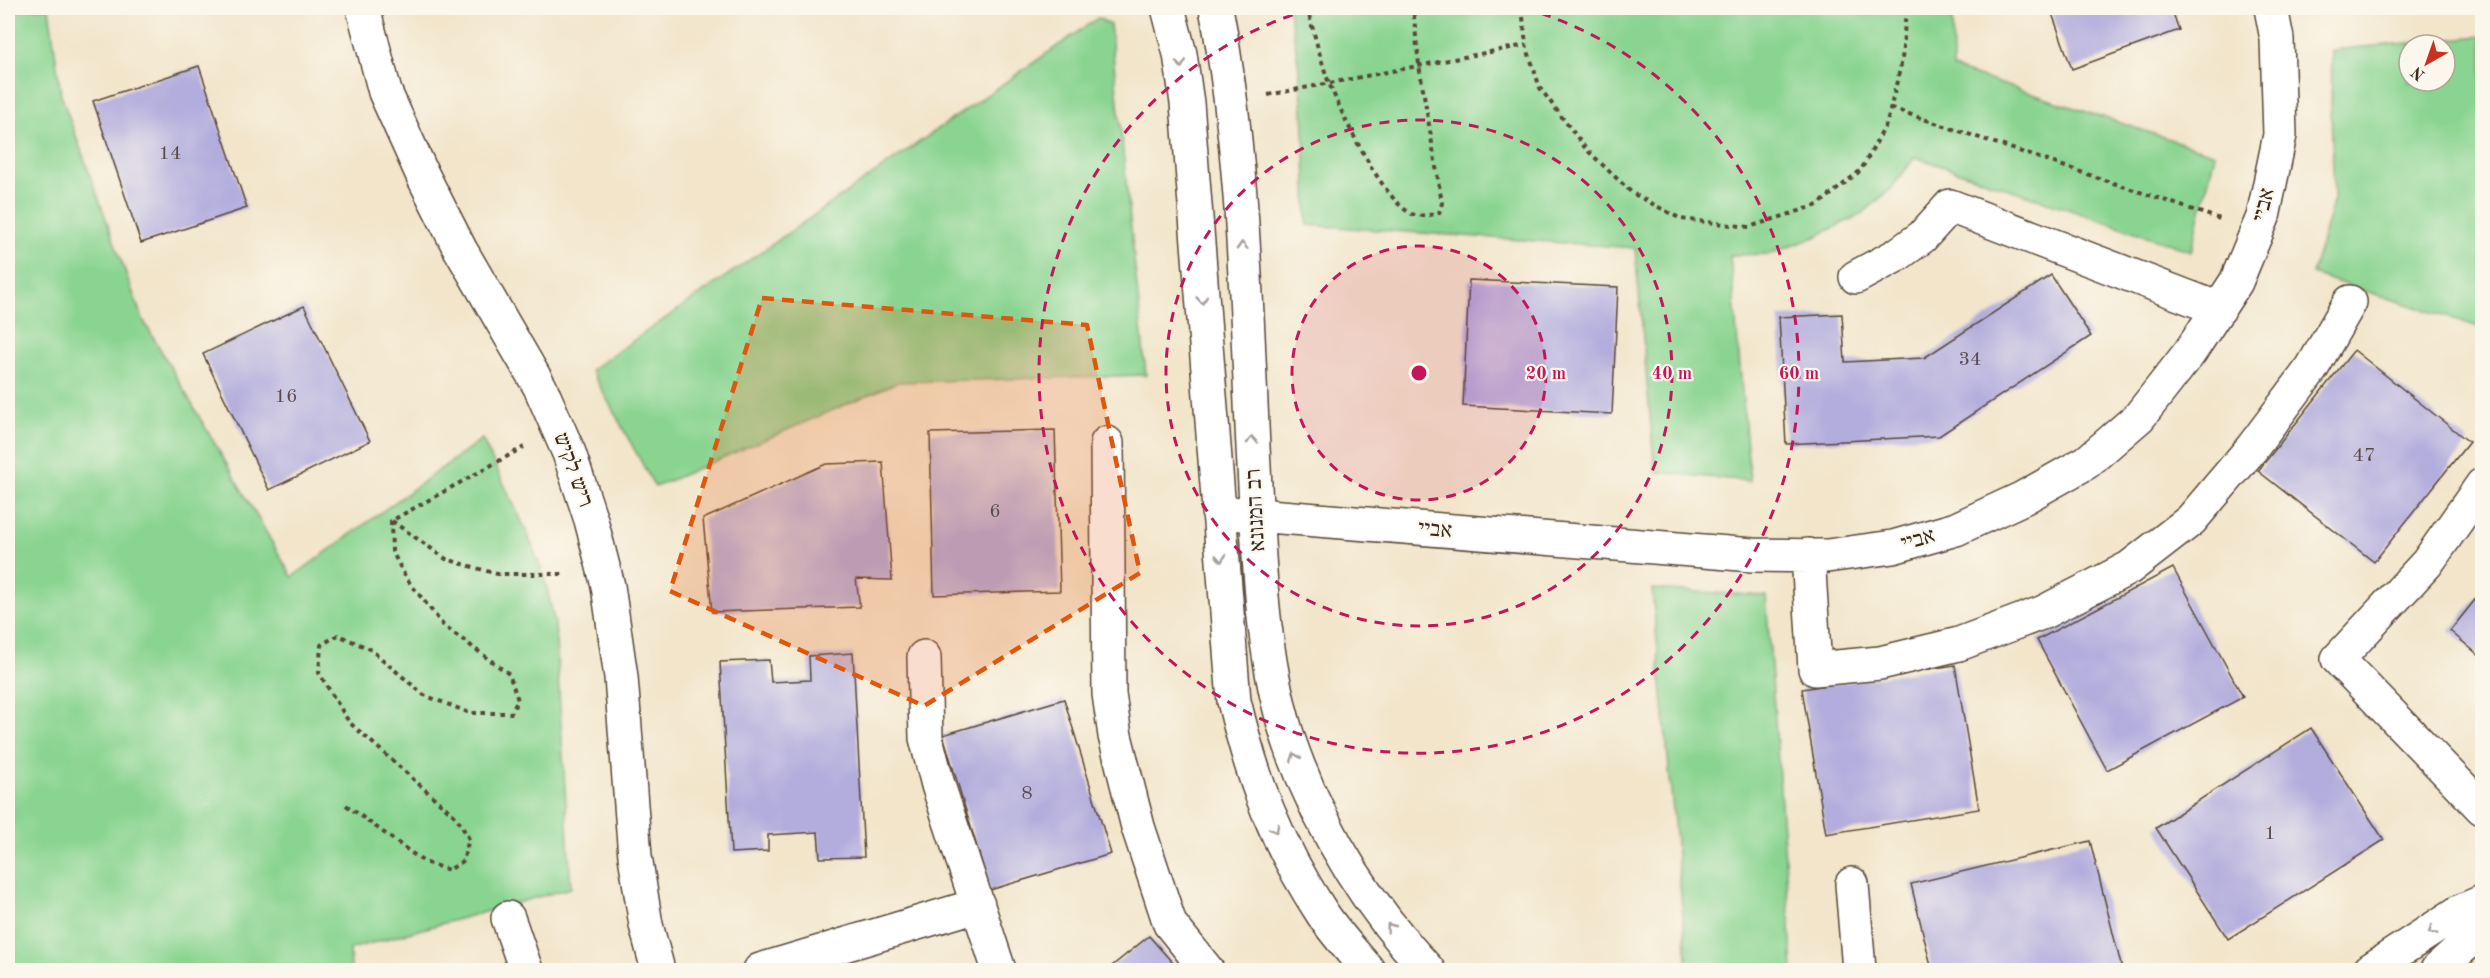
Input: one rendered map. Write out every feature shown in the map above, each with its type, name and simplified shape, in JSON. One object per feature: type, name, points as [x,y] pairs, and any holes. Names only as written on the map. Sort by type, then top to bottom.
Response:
[{"type":"street","name":"ריש לקיש","points":[[363,8],[386,92],[423,176],[460,249],[540,387],[559,428],[588,508],[606,574],[621,677],[635,856],[646,925],[658,970]]},
{"type":"street","name":"רב המנונא","points":[[1168,8],[1187,103],[1234,701],[1246,755],[1269,816],[1292,865],[1323,915],[1368,970]]},
{"type":"street","name":"רב המנונא","points":[[1216,8],[1232,102],[1237,149],[1258,566],[1274,685],[1293,751],[1317,810],[1348,869],[1393,932],[1428,970]]},
{"type":"street","name":"אביי","points":[[1218,512],[1753,555],[1827,556],[1893,547],[1956,529],[2023,498],[2087,462],[2139,417],[2190,352],[2236,282],[2263,218],[2280,135],[2277,39],[2271,8]]},
{"type":"street","points":[[1856,277],[1897,255],[1922,237],[1950,206],[2219,309]]},
{"type":"street","points":[[1808,555],[1815,669],[1880,663],[1959,644],[2044,612],[2128,568],[2192,520],[2252,448],[2312,368],[2350,302]]},
{"type":"street","points":[[1107,443],[1109,694],[1115,736],[1138,827],[1170,924],[1207,970]]},
{"type":"street","points":[[2482,485],[2427,563],[2338,659],[2482,808]]},
{"type":"street","points":[[924,657],[926,738],[938,785],[999,970]]},
{"type":"street","points":[[1852,884],[1859,970]]},
{"type":"street","points":[[2370,970],[2459,912],[2482,902]]},
{"type":"street","points":[[760,970],[978,905]]},
{"type":"street","points":[[508,918],[526,970]]},
{"type":"street","points":[[2437,970],[2472,939],[2482,926]]},
{"type":"path","points":[[1307,8],[1329,83],[1386,192],[1412,214],[1428,216],[1439,213],[1442,203],[1419,65],[1413,8]]},
{"type":"path","points":[[1522,8],[1526,45],[1540,88],[1586,149],[1632,193],[1681,219],[1749,226],[1818,205],[1861,170],[1887,123],[1902,60],[1906,8]]},
{"type":"path","points":[[1232,102],[1526,45]]},
{"type":"path","points":[[1890,108],[2257,232]]},
{"type":"path","points":[[391,521],[559,428]]},
{"type":"path","points":[[391,521],[446,559],[497,574],[606,574]]},
{"type":"path","points":[[346,805],[424,862],[449,870],[463,861],[469,839],[457,818],[349,722],[319,673],[321,645],[338,635],[370,649],[424,695],[470,712],[511,713],[518,700],[509,674],[443,625],[406,578],[392,550],[391,521]]},
{"type":"highlighted area","points":[[762,298],[1087,325],[1140,573],[924,706],[670,591]]},
{"type":"green space","points":[[8,8],[49,8],[61,95],[142,318],[292,577],[482,439],[525,528],[544,576],[555,624],[571,888],[350,949],[351,970],[8,970]]},
{"type":"green space","points":[[1288,8],[1952,8],[1953,68],[2215,154],[2191,251],[1915,157],[1892,188],[1863,213],[1813,238],[1769,254],[1730,255],[1750,481],[1655,472],[1635,248],[1307,225],[1301,88]]},
{"type":"green space","points":[[1098,18],[1110,25],[1146,375],[898,382],[655,487],[591,370]]},
{"type":"green space","points":[[2482,36],[2482,328],[2312,274],[2334,199],[2331,110],[2332,50],[2397,44],[2397,93],[2457,93],[2457,38]]},
{"type":"green space","points":[[1652,589],[1766,596],[1793,970],[1688,970]]},
{"type":"building","points":[[2050,8],[2171,8],[2179,30],[2072,69]]},
{"type":"building","points":[[199,66],[247,208],[141,243],[93,101]]},
{"type":"building","points":[[2051,275],[2091,336],[1939,436],[1786,444],[1779,317],[1842,314],[1845,362],[1924,358]]},
{"type":"building","points":[[1469,280],[1618,287],[1612,414],[1463,406]]},
{"type":"building","points":[[304,306],[370,441],[269,490],[203,354]]},
{"type":"building","points":[[2354,350],[2469,442],[2374,562],[2258,471]]},
{"type":"building","points":[[1055,430],[1060,591],[934,595],[930,433]]},
{"type":"building","points":[[883,462],[892,580],[856,579],[860,607],[712,612],[703,519],[826,464]]},
{"type":"building","points":[[2173,568],[2243,697],[2107,770],[2037,640]]},
{"type":"building","points":[[2482,591],[2482,658],[2450,631]]},
{"type":"building","points":[[853,653],[864,857],[820,858],[818,832],[768,835],[768,851],[731,853],[720,662],[769,660],[771,682],[810,680],[809,656]]},
{"type":"building","points":[[1955,665],[1979,809],[1826,834],[1802,689]]},
{"type":"building","points":[[1064,699],[1111,854],[990,890],[943,735]]},
{"type":"building","points":[[2311,728],[2384,840],[2228,939],[2156,828]]},
{"type":"building","points":[[2090,841],[2122,969],[1932,970],[1911,884]]},
{"type":"building","points":[[1149,936],[1179,970],[1107,970]]}]
